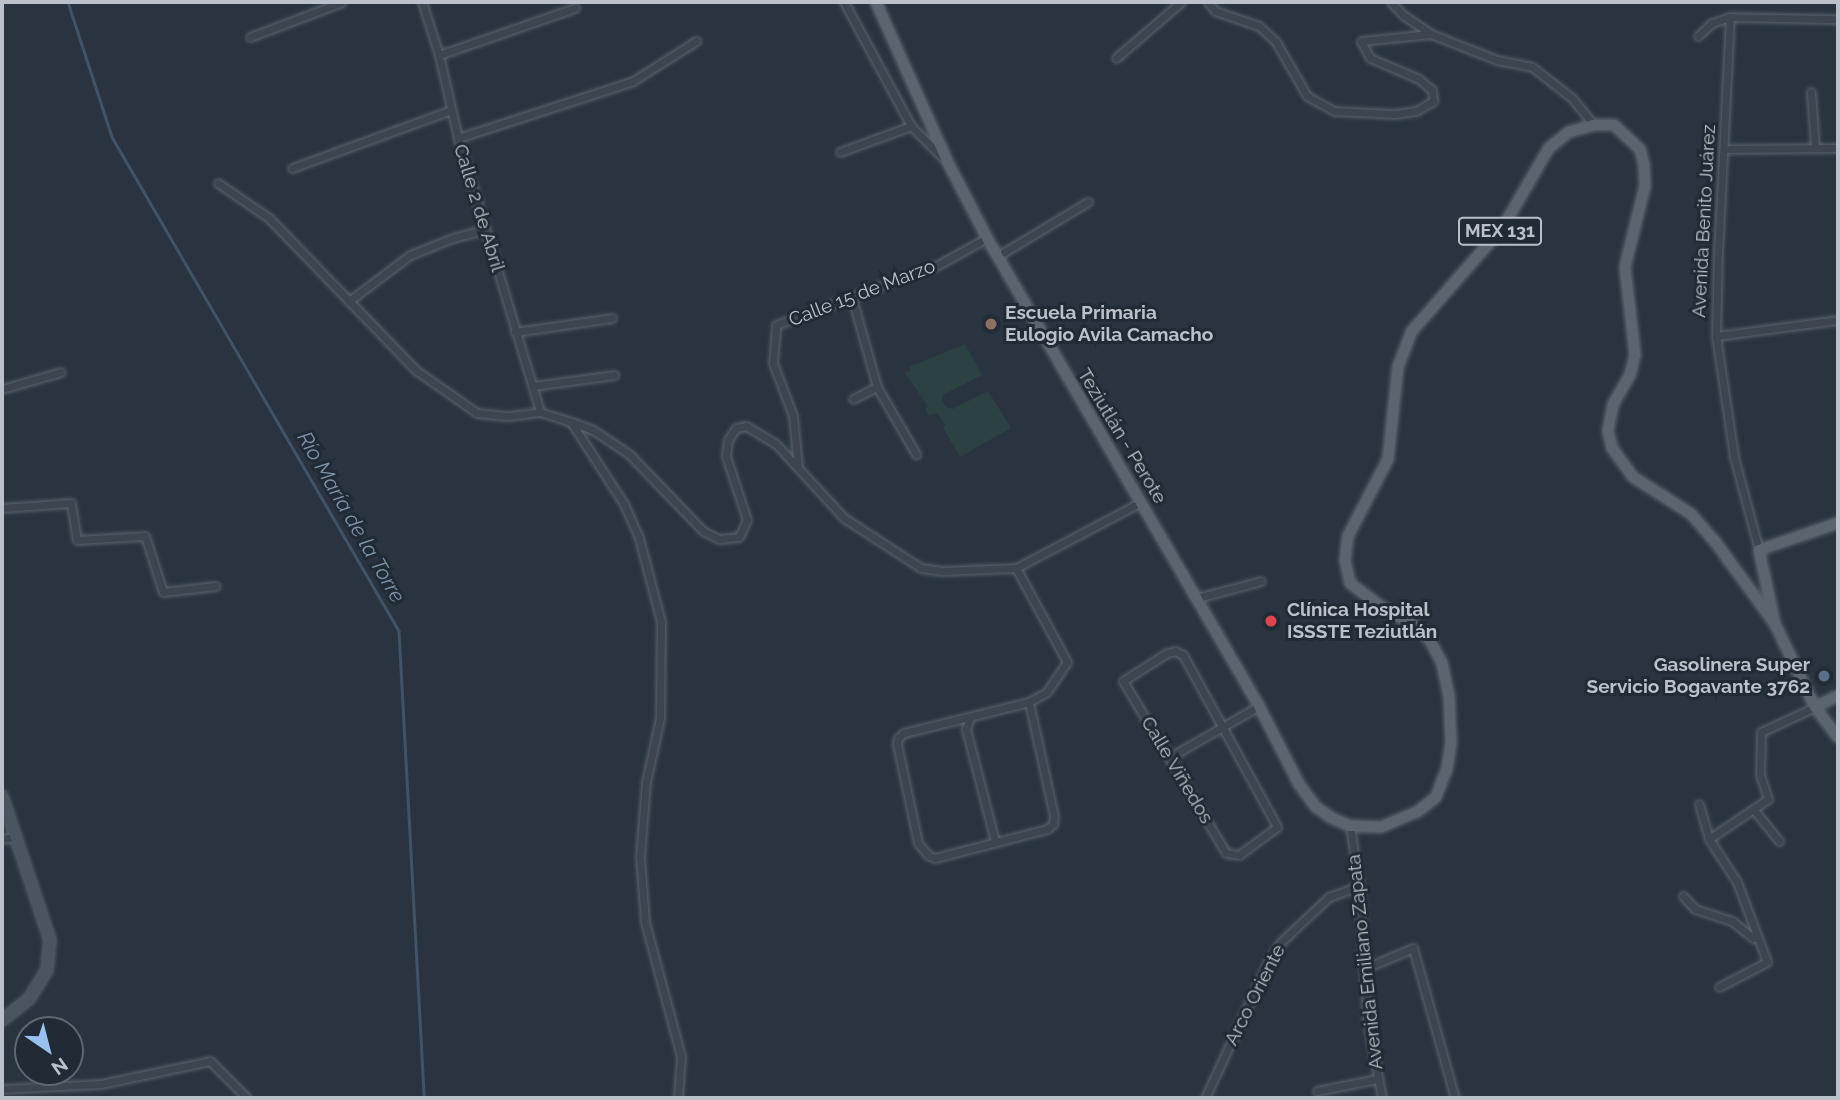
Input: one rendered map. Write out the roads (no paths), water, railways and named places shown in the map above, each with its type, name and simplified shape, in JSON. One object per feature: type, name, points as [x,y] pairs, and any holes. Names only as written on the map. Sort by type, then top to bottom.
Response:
[{"type":"main road","name":"Teziutlán - Perote","points":[[876,2],[947,161],[987,238],[1259,706],[1299,784],[1316,807],[1350,826]]},
{"type":"main road","points":[[1594,125],[1614,125],[1640,149],[1644,165],[1645,186],[1625,267],[1635,355],[1629,375],[1613,405],[1608,431],[1612,448],[1633,477],[1690,514],[1714,540],[1775,624]]},
{"type":"main road","name":"MEX 131","points":[[1350,826],[1381,827],[1417,812],[1436,797],[1447,769],[1451,743],[1449,696],[1442,663],[1430,640],[1413,625],[1355,588],[1350,583],[1345,560],[1348,536],[1388,459],[1398,367],[1412,331],[1503,227],[1549,148],[1569,132],[1594,125]]},
{"type":"main road","points":[[1759,550],[1838,523]]},
{"type":"main road","name":"Avenida Benito Juárez","points":[[1759,550],[1775,624],[1815,707],[1838,737]]},
{"type":"main road","points":[[1815,707],[1838,696]]},
{"type":"main road","points":[[2,796],[50,940],[47,970],[29,999],[2,1020]]},
{"type":"street","points":[[250,37],[342,2]]},
{"type":"street","name":"Calle 2 de Abril","points":[[422,2],[439,55],[458,138],[540,412]]},
{"type":"street","points":[[844,2],[911,126],[947,161]]},
{"type":"street","points":[[1116,58],[1181,2]]},
{"type":"street","points":[[1208,2],[1215,11],[1259,26],[1276,42],[1307,96],[1334,111],[1395,114],[1416,111],[1433,101],[1432,90],[1419,79],[1370,58],[1361,41],[1431,34]]},
{"type":"street","points":[[1391,2],[1403,15],[1431,34],[1497,60],[1532,67],[1572,98],[1594,125]]},
{"type":"street","points":[[439,55],[575,8]]},
{"type":"street","points":[[1698,36],[1712,23],[1730,17],[1838,19]]},
{"type":"street","name":"Avenida Benito Juárez","points":[[1730,17],[1716,336],[1734,457],[1759,550]]},
{"type":"street","points":[[458,138],[633,80],[696,41]]},
{"type":"street","points":[[1811,92],[1815,148]]},
{"type":"street","points":[[292,169],[451,110]]},
{"type":"street","points":[[840,152],[911,126]]},
{"type":"street","points":[[1725,149],[1838,148]]},
{"type":"street","points":[[218,183],[269,218],[417,371],[477,413],[508,416],[540,412],[593,430],[629,454],[703,531],[719,538],[739,537],[747,520],[726,456],[728,440],[736,428],[746,426],[776,444],[844,518],[921,568],[942,571],[1016,568],[1141,502]]},
{"type":"street","points":[[998,256],[1088,201]]},
{"type":"street","points":[[349,301],[410,255],[453,237],[486,229]]},
{"type":"street","name":"Calle 15 de Marzo","points":[[798,467],[793,415],[773,363],[776,325],[938,265],[987,238]]},
{"type":"street","points":[[852,299],[877,387],[916,454]]},
{"type":"street","points":[[516,332],[612,318]]},
{"type":"street","points":[[1716,336],[1838,320]]},
{"type":"street","points":[[2,389],[61,372]]},
{"type":"street","points":[[533,386],[614,375]]},
{"type":"street","points":[[853,399],[877,387]]},
{"type":"street","points":[[571,422],[624,504],[639,538],[661,622],[660,718],[646,782],[640,857],[645,922],[681,1056],[678,1098]]},
{"type":"street","points":[[2,508],[71,503],[77,540],[145,536],[163,592],[216,586]]},
{"type":"street","points":[[1016,568],[1067,662],[1047,692],[1028,702],[904,733],[897,744],[918,843],[929,856],[935,858],[1047,829],[1053,824],[1054,816],[1028,702]]},
{"type":"street","points":[[1197,598],[1261,580]]},
{"type":"street","name":"Calle Viñedos","points":[[1175,650],[1183,655],[1222,725],[1277,827],[1239,855],[1233,856],[1226,853],[1124,681],[1175,650]]},
{"type":"street","points":[[1170,757],[1259,706]]},
{"type":"street","points":[[1709,839],[1768,799],[1760,775],[1761,732],[1815,707]]},
{"type":"street","points":[[970,717],[967,729],[995,841]]},
{"type":"street","points":[[1699,804],[1709,839],[1737,882],[1758,944],[1767,962],[1719,987]]},
{"type":"street","points":[[1754,810],[1779,841]]},
{"type":"street","name":"Avenida Emiliano Zapata","points":[[1350,826],[1359,886],[1367,1018],[1382,1098]]},
{"type":"street","points":[[2,839],[15,837]]},
{"type":"street","name":"Arco Oriente","points":[[1205,1098],[1268,962],[1281,942],[1328,897],[1359,886]]},
{"type":"street","points":[[1683,896],[1695,909],[1732,921],[1758,944]]},
{"type":"street","points":[[1366,968],[1413,948],[1455,1098]]},
{"type":"street","points":[[2,1089],[101,1084],[210,1060],[247,1098]]},
{"type":"street","points":[[1317,1091],[1377,1079]]},
{"type":"waterway","name":"Río María de la Torre","points":[[68,2],[112,137],[399,631],[424,1098]]},
{"type":"place","name":"Escuela Primaria Eulogio Avila Camacho","points":[[991,324]]},
{"type":"place","name":"Clínica Hospital ISSSTE Teziutlán","points":[[1271,621]]},
{"type":"place","name":"Gasolinera Super Servicio Bogavante 3762","points":[[1824,676]]}]
